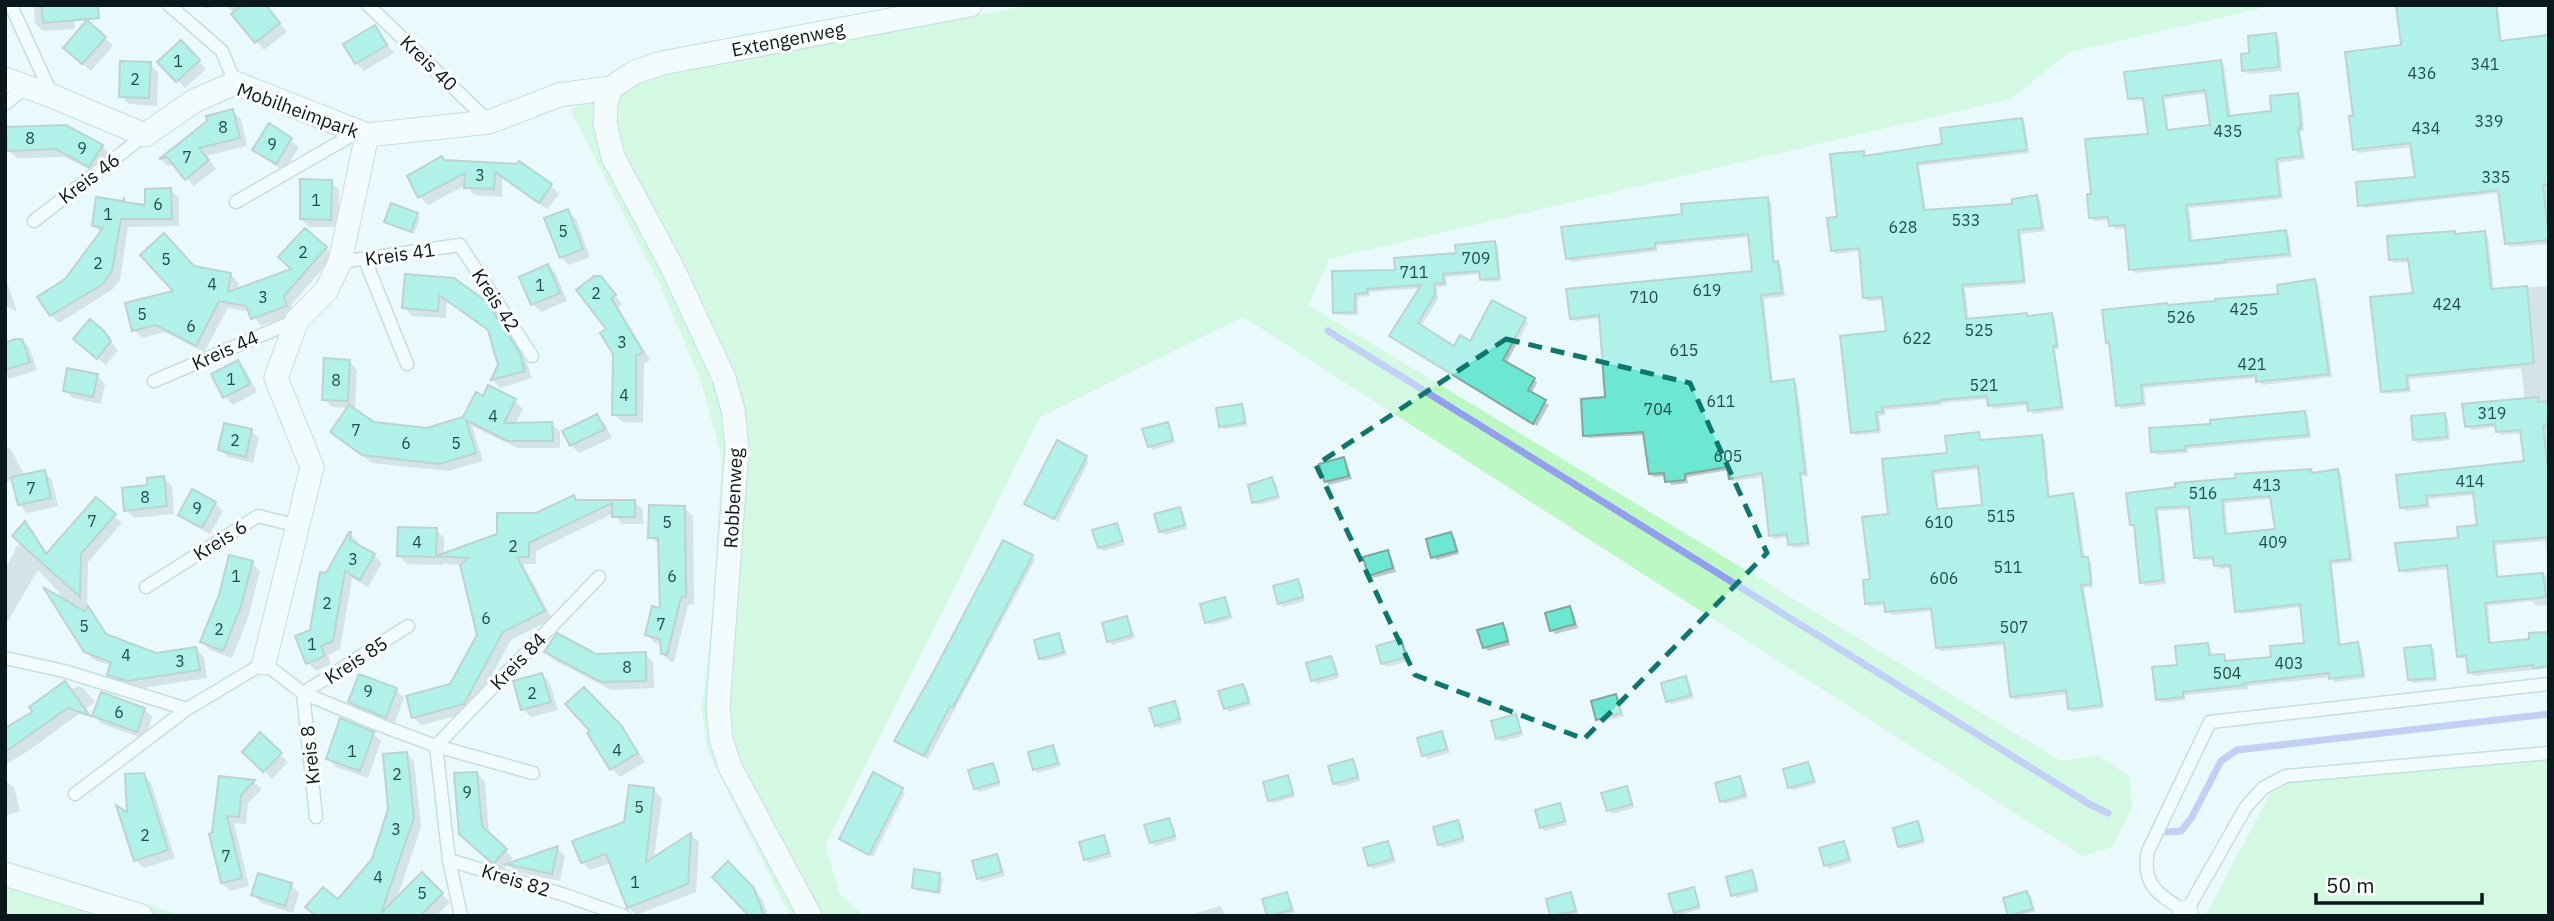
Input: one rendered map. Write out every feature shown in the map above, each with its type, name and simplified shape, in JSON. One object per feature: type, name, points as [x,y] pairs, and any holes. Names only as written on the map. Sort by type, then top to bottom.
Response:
[{"type":"street","name":"Extengenweg","points":[[611,88],[635,72],[662,63],[970,5]]},
{"type":"street","points":[[15,83],[145,135]]},
{"type":"street","name":"Mobilheimpark","points":[[145,135],[194,100],[235,83],[362,133],[489,122],[559,95],[611,88]]},
{"type":"street","name":"Robbenweg","points":[[611,88],[606,103],[605,123],[613,157],[677,277],[724,378],[733,410],[737,448],[718,707],[721,739],[730,767],[810,916]]},
{"type":"street","points":[[264,663],[312,467],[276,378],[297,320],[326,291],[340,262],[362,133]]},
{"type":"street","points":[[5,874],[141,916]]},
{"type":"lane","points":[[13,5],[52,96]]},
{"type":"lane","points":[[169,5],[222,51],[235,83]]},
{"type":"lane","name":"Kreis 40","points":[[368,5],[489,122]]},
{"type":"lane","points":[[5,104],[15,83]]},
{"type":"lane","points":[[236,202],[362,133]]},
{"type":"lane","name":"Kreis 46","points":[[34,221],[145,135]]},
{"type":"lane","name":"Kreis 41","points":[[340,262],[460,245]]},
{"type":"lane","name":"Kreis 42","points":[[460,245],[532,356]]},
{"type":"lane","points":[[365,260],[407,364]]},
{"type":"lane","name":"Kreis 44","points":[[154,381],[297,320]]},
{"type":"lane","name":"Kreis 6","points":[[146,587],[258,516],[298,526]]},
{"type":"lane","name":"Kreis 84","points":[[436,746],[599,577]]},
{"type":"lane","name":"Kreis 85","points":[[303,693],[408,626]]},
{"type":"lane","points":[[5,658],[64,671],[187,709]]},
{"type":"lane","points":[[75,794],[187,709],[264,663],[303,693],[436,746],[533,773]]},
{"type":"lane","points":[[2549,684],[2210,722],[2148,851],[2147,875],[2152,887],[2184,914],[2246,807],[2274,780],[2305,773],[2549,753]]},
{"type":"lane","name":"Kreis 8","points":[[303,693],[316,817]]},
{"type":"lane","points":[[436,746],[449,860],[461,916]]},
{"type":"lane","name":"Kreis 82","points":[[449,860],[624,916]]},
{"type":"highlighted area","points":[[1506,339],[1690,383],[1767,553],[1584,739],[1415,675],[1316,465]]},
{"type":"green space","points":[[1030,5],[2276,5],[2070,52],[2010,99],[1329,259],[1308,305],[2061,761],[2097,755],[2129,776],[2132,807],[2112,847],[2082,856],[1243,317],[1040,417],[825,845],[840,894],[864,916],[790,916],[707,749],[702,710],[712,618],[722,459],[701,381],[659,283],[570,110],[635,80]]},
{"type":"green space","points":[[2549,760],[2549,916],[2205,916],[2270,794],[2291,782],[2314,776]]},
{"type":"green space","points":[[5,860],[184,916],[5,916]]},
{"type":"building","points":[[41,5],[98,5],[99,18],[43,23]]},
{"type":"building","points":[[242,5],[266,5],[280,23],[255,43],[231,14]]},
{"type":"building","points":[[2396,5],[2496,5],[2500,41],[2549,35],[2549,184],[2543,185],[2549,240],[2505,244],[2498,190],[2358,206],[2356,182],[2415,177],[2410,143],[2353,150],[2349,116],[2353,116],[2345,52],[2401,45]]},
{"type":"building","points":[[87,20],[106,37],[82,64],[63,48]]},
{"type":"building","points":[[375,25],[387,45],[355,64],[343,44]]},
{"type":"building","points":[[2276,33],[2279,67],[2242,71],[2241,54],[2249,53],[2248,36]]},
{"type":"building","points":[[181,40],[200,60],[176,82],[157,62]]},
{"type":"building","points":[[2221,60],[2228,116],[2271,111],[2270,96],[2298,93],[2301,128],[2298,128],[2302,156],[2276,159],[2280,196],[2186,205],[2190,241],[2286,230],[2289,254],[2129,270],[2125,225],[2109,226],[2108,217],[2089,218],[2087,194],[2091,194],[2085,139],[2148,134],[2143,98],[2128,99],[2124,72]],"holes":[[[2205,90],[2210,125],[2167,130],[2162,96]]]},
{"type":"building","points":[[120,61],[151,62],[149,98],[119,97]]},
{"type":"building","points":[[233,109],[240,138],[199,148],[209,160],[185,180],[167,157],[159,159],[207,121],[206,116]]},
{"type":"building","points":[[2022,118],[2027,150],[1917,163],[1924,210],[2012,204],[2012,199],[2037,195],[2042,228],[2018,230],[2024,281],[1962,285],[1966,319],[2052,313],[2057,346],[2053,346],[2062,407],[2028,411],[2027,402],[1988,406],[1987,396],[1882,407],[1883,412],[1876,412],[1878,430],[1851,433],[1840,336],[1886,331],[1882,297],[1863,298],[1859,248],[1831,251],[1827,218],[1837,217],[1830,154],[1864,151],[1864,156],[1942,144],[1940,128]]},
{"type":"building","points":[[269,123],[292,138],[276,164],[252,150]]},
{"type":"building","points":[[66,125],[103,145],[89,167],[56,149],[7,151],[6,127]]},
{"type":"building","points":[[442,156],[444,160],[517,164],[519,161],[552,184],[539,203],[495,172],[494,189],[464,188],[465,173],[418,198],[407,176]]},
{"type":"building","points":[[300,179],[332,180],[331,220],[300,219]]},
{"type":"building","points":[[171,188],[172,219],[121,219],[112,271],[103,284],[50,316],[37,297],[65,279],[103,228],[92,226],[96,197],[122,201],[124,199],[124,202],[145,205],[145,189]]},
{"type":"building","points":[[1768,197],[1773,262],[1778,261],[1782,293],[1761,295],[1771,382],[1794,379],[1805,473],[1800,473],[1808,543],[1788,545],[1787,534],[1769,536],[1762,473],[1729,479],[1727,467],[1685,474],[1685,480],[1665,482],[1664,473],[1649,474],[1643,432],[1583,436],[1581,399],[1605,397],[1599,315],[1570,319],[1566,289],[1752,271],[1748,234],[1655,243],[1655,248],[1566,259],[1561,227],[1682,214],[1681,204]]},
{"type":"building","points":[[391,203],[418,213],[411,232],[384,222]]},
{"type":"building","points":[[568,209],[583,249],[560,258],[544,218]]},
{"type":"building","points":[[305,228],[327,247],[284,296],[287,306],[251,319],[246,306],[219,301],[196,346],[156,325],[132,331],[125,303],[173,291],[140,255],[164,233],[194,266],[231,273],[228,292],[291,269],[278,257]]},
{"type":"building","points":[[2455,231],[2455,234],[2485,231],[2491,289],[2527,286],[2534,363],[2406,376],[2408,389],[2381,392],[2370,297],[2413,293],[2408,259],[2389,260],[2387,236]]},
{"type":"building","points":[[1495,241],[1499,278],[1480,280],[1479,271],[1443,274],[1444,283],[1434,284],[1435,295],[1418,323],[1454,346],[1460,335],[1470,341],[1492,300],[1526,318],[1503,360],[1535,378],[1528,390],[1546,400],[1533,424],[1389,336],[1421,285],[1367,289],[1367,293],[1355,294],[1355,312],[1333,313],[1332,271],[1395,270],[1394,258],[1456,253],[1455,245]]},
{"type":"building","points":[[548,264],[560,293],[531,305],[519,277]]},
{"type":"building","points":[[405,274],[454,278],[486,301],[520,353],[525,371],[491,380],[498,365],[488,330],[439,295],[438,311],[402,308]]},
{"type":"building","points":[[594,276],[601,276],[616,295],[611,298],[643,352],[636,356],[636,415],[612,415],[613,354],[600,333],[606,329],[576,290]]},
{"type":"building","points":[[2315,279],[2329,374],[2256,382],[2256,375],[2141,385],[2143,403],[2116,406],[2109,342],[2106,343],[2102,310],[2278,294],[2277,285]]},
{"type":"building","points":[[90,319],[111,341],[97,359],[73,339]]},
{"type":"building","points":[[22,339],[30,362],[5,370],[5,343]]},
{"type":"building","points":[[324,358],[350,360],[348,401],[322,400]]},
{"type":"building","points":[[238,360],[250,384],[223,398],[211,374]]},
{"type":"building","points":[[67,368],[98,374],[93,397],[63,391]]},
{"type":"building","points":[[488,385],[516,399],[504,423],[552,422],[553,441],[507,441],[466,420],[476,453],[439,464],[362,455],[330,432],[349,405],[374,422],[427,428],[463,417],[476,392],[483,396]]},
{"type":"building","points":[[2538,397],[2538,402],[2549,401],[2549,425],[2543,426],[2549,480],[2549,537],[2493,542],[2497,577],[2543,573],[2546,597],[2485,603],[2489,643],[2529,639],[2529,633],[2549,632],[2549,666],[2533,668],[2533,665],[2468,673],[2466,655],[2457,657],[2447,565],[2399,571],[2395,543],[2458,538],[2457,527],[2477,525],[2473,492],[2426,496],[2427,505],[2400,508],[2396,475],[2524,461],[2520,430],[2496,432],[2495,424],[2465,427],[2462,404]]},
{"type":"building","points":[[1242,404],[1245,423],[1219,427],[1216,408]]},
{"type":"building","points":[[2305,411],[2308,435],[2185,446],[2185,450],[2151,452],[2149,428],[2210,424],[2210,420]]},
{"type":"building","points":[[2445,413],[2447,437],[2413,440],[2411,416]]},
{"type":"building","points":[[597,414],[605,429],[570,446],[562,431]]},
{"type":"building","points":[[1168,422],[1173,440],[1148,447],[1142,429]]},
{"type":"building","points":[[224,423],[252,429],[246,457],[218,450]]},
{"type":"building","points":[[1979,432],[1980,440],[2042,435],[2048,497],[2073,493],[2082,557],[2088,557],[2091,584],[2081,585],[2102,705],[2068,709],[2066,690],[2010,697],[2004,642],[1936,648],[1931,608],[1885,612],[1884,602],[1865,604],[1863,580],[1870,579],[1862,517],[1888,514],[1882,459],[1947,453],[1945,436]],"holes":[[[1978,466],[1982,505],[1937,509],[1932,471]]]},
{"type":"building","points":[[1057,440],[1087,456],[1054,519],[1024,504]]},
{"type":"building","points":[[1344,457],[1349,476],[1324,482],[1319,464]]},
{"type":"building","points":[[2311,469],[2312,473],[2338,469],[2350,559],[2330,561],[2339,645],[2358,642],[2363,675],[2329,679],[2329,673],[2245,683],[2183,692],[2183,697],[2156,700],[2152,667],[2177,665],[2175,646],[2208,643],[2209,655],[2224,654],[2225,661],[2271,657],[2270,646],[2304,643],[2300,604],[2235,612],[2230,565],[2214,566],[2213,557],[2194,558],[2189,506],[2156,508],[2163,580],[2140,583],[2134,525],[2130,525],[2126,493],[2175,487],[2175,483],[2236,478],[2235,474]],"holes":[[[2270,496],[2275,529],[2225,534],[2222,500]]]},
{"type":"building","points":[[45,470],[51,498],[18,505],[11,477]]},
{"type":"building","points":[[164,476],[167,506],[124,511],[122,488],[147,485],[147,478]]},
{"type":"building","points":[[1272,477],[1278,496],[1252,503],[1248,485]]},
{"type":"building","points":[[192,489],[216,502],[202,528],[178,515]]},
{"type":"building","points":[[574,495],[576,500],[635,500],[635,517],[612,517],[612,503],[529,543],[529,557],[517,557],[545,611],[503,632],[464,704],[412,718],[406,696],[450,684],[477,635],[460,565],[468,558],[436,556],[497,534],[497,513],[536,513]]},
{"type":"building","points":[[96,497],[116,514],[81,554],[80,597],[12,536],[25,521],[46,554]]},
{"type":"building","points":[[649,505],[685,506],[686,597],[681,597],[667,655],[661,654],[660,639],[645,635],[652,606],[660,608],[658,538],[648,538]]},
{"type":"building","points":[[1180,507],[1185,525],[1159,532],[1154,514]]},
{"type":"building","points":[[1117,523],[1123,541],[1098,548],[1092,530]]},
{"type":"building","points":[[398,527],[437,528],[436,557],[397,556]]},
{"type":"building","points":[[349,532],[350,540],[375,554],[360,580],[345,571],[333,641],[321,646],[325,656],[306,664],[295,636],[310,630],[320,572],[326,573]]},
{"type":"building","points":[[1451,532],[1457,551],[1431,558],[1426,539]]},
{"type":"building","points":[[1003,540],[1033,555],[953,707],[950,706],[924,756],[894,741]]},
{"type":"building","points":[[1388,550],[1393,568],[1368,576],[1363,557]]},
{"type":"building","points":[[229,555],[253,561],[240,609],[223,651],[200,642],[219,595]]},
{"type":"building","points":[[1298,579],[1303,597],[1278,604],[1273,586]]},
{"type":"building","points":[[43,587],[84,611],[88,606],[106,634],[156,653],[196,647],[200,670],[127,681],[107,675],[111,662],[84,652]]},
{"type":"building","points":[[1225,597],[1230,616],[1205,623],[1200,604]]},
{"type":"building","points":[[1570,606],[1575,624],[1550,631],[1545,613]]},
{"type":"building","points":[[1127,616],[1132,635],[1107,642],[1102,623]]},
{"type":"building","points":[[1503,623],[1508,641],[1483,648],[1477,630]]},
{"type":"building","points":[[557,633],[596,654],[646,652],[646,681],[601,682],[544,652]]},
{"type":"building","points":[[1059,633],[1064,652],[1039,659],[1034,640]]},
{"type":"building","points":[[1401,639],[1406,657],[1381,664],[1376,646]]},
{"type":"building","points":[[2431,645],[2435,678],[2408,680],[2404,648]]},
{"type":"building","points":[[1331,656],[1337,674],[1311,681],[1306,663]]},
{"type":"building","points":[[542,673],[551,702],[521,710],[513,681]]},
{"type":"building","points":[[359,674],[397,688],[386,718],[348,702]]},
{"type":"building","points":[[1686,676],[1691,695],[1666,702],[1661,683]]},
{"type":"building","points":[[65,681],[90,716],[68,708],[5,752],[5,728],[32,712],[29,707]]},
{"type":"building","points":[[1243,684],[1249,702],[1224,709],[1218,691]]},
{"type":"building","points":[[584,687],[621,725],[638,753],[610,770],[587,733],[590,731],[565,704]]},
{"type":"building","points":[[101,692],[145,708],[137,732],[92,716]]},
{"type":"building","points":[[1616,694],[1621,713],[1596,720],[1591,701]]},
{"type":"building","points":[[1175,701],[1180,719],[1155,726],[1149,708]]},
{"type":"building","points":[[1516,714],[1521,732],[1496,739],[1491,721]]},
{"type":"building","points":[[340,718],[374,732],[360,771],[326,759]]},
{"type":"building","points":[[1442,731],[1447,749],[1422,756],[1417,738]]},
{"type":"building","points":[[260,732],[282,753],[263,772],[242,752]]},
{"type":"building","points":[[1053,745],[1058,763],[1033,770],[1028,752]]},
{"type":"building","points":[[407,752],[414,818],[381,913],[422,872],[443,893],[420,916],[316,916],[305,907],[323,887],[338,899],[372,859],[388,809],[383,754]]},
{"type":"building","points":[[1353,759],[1358,777],[1333,784],[1328,766]]},
{"type":"building","points":[[1808,762],[1814,781],[1788,788],[1783,769]]},
{"type":"building","points":[[993,763],[999,782],[974,789],[968,770]]},
{"type":"building","points":[[477,772],[482,826],[507,849],[493,864],[459,834],[454,773]]},
{"type":"building","points":[[873,772],[903,788],[869,855],[839,839]]},
{"type":"building","points":[[144,773],[168,850],[134,861],[116,805],[127,812],[125,774]]},
{"type":"building","points":[[1288,775],[1293,794],[1268,801],[1263,782]]},
{"type":"building","points":[[219,776],[255,780],[241,795],[239,817],[227,816],[242,878],[221,883],[209,834],[212,833]]},
{"type":"building","points":[[1740,776],[1745,795],[1720,802],[1715,783]]},
{"type":"building","points":[[629,785],[654,788],[646,862],[691,833],[688,884],[627,908],[606,854],[581,863],[572,841],[624,822]]},
{"type":"building","points":[[1627,786],[1632,804],[1607,811],[1601,793]]},
{"type":"building","points":[[1560,803],[1565,821],[1540,828],[1535,810]]},
{"type":"building","points":[[1169,818],[1175,836],[1150,843],[1144,825]]},
{"type":"building","points":[[1458,820],[1463,838],[1438,845],[1433,827]]},
{"type":"building","points":[[1918,821],[1923,840],[1898,847],[1893,828]]},
{"type":"building","points":[[1104,835],[1109,853],[1084,860],[1079,842]]},
{"type":"building","points":[[1388,841],[1393,859],[1368,866],[1363,848]]},
{"type":"building","points":[[1844,841],[1849,859],[1824,866],[1819,848]]},
{"type":"building","points":[[558,846],[552,874],[506,864]]},
{"type":"building","points":[[997,854],[1002,872],[977,879],[972,861]]},
{"type":"building","points":[[728,861],[754,888],[764,916],[749,916],[712,877]]},
{"type":"building","points":[[914,869],[940,873],[938,892],[912,888]]},
{"type":"building","points":[[1752,870],[1757,889],[1731,896],[1726,877]]},
{"type":"building","points":[[258,873],[292,883],[285,906],[251,895]]},
{"type":"building","points":[[1694,887],[1699,906],[1674,913],[1668,894]]},
{"type":"building","points":[[2027,891],[2033,909],[2008,916],[2003,898]]},
{"type":"building","points":[[1287,892],[1292,910],[1267,916],[1262,899]]},
{"type":"building","points":[[1571,892],[1576,911],[1550,916],[1546,899]]},
{"type":"waterway","points":[[1328,331],[2091,805],[2108,813]]},
{"type":"waterway","points":[[2167,832],[2181,831],[2192,817],[2221,761],[2237,750],[2549,714]]}]
